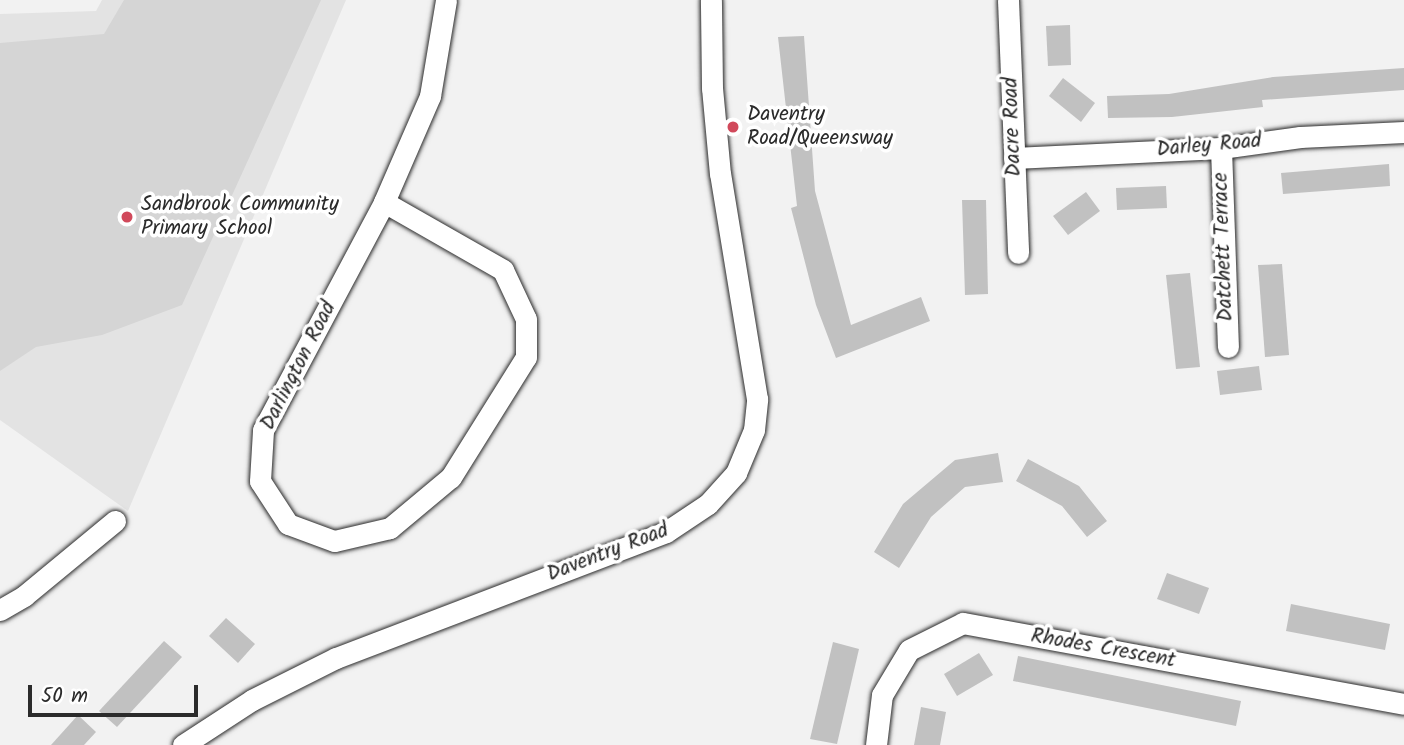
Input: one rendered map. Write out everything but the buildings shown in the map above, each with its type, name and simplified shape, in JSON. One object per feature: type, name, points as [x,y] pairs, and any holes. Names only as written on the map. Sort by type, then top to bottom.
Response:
[{"type":"street","name":"Darlington Road","points":[[384,202],[503,270],[526,319],[526,357],[451,477],[390,528],[334,541],[289,524],[260,481],[263,430],[384,202],[430,96],[446,0]]},
{"type":"street","name":"Daventry Road","points":[[183,745],[252,700],[336,658],[666,533],[708,505],[736,473],[754,430],[757,399],[720,174],[712,88],[711,0]]},
{"type":"street","name":"Dacre Road","points":[[1007,0],[1018,253]]},
{"type":"street","name":"Darley Road","points":[[1014,158],[1221,148],[1300,137],[1404,132]]},
{"type":"street","name":"Datchett Terrace","points":[[1221,148],[1228,346]]},
{"type":"street","points":[[0,610],[115,521]]},
{"type":"street","name":"Rhodes Crescent","points":[[876,745],[882,695],[909,650],[963,623],[1404,704]]},
{"type":"shaded area","name":"Sandbrook Community Primary School","points":[[102,0],[346,0],[128,511],[0,420],[0,14],[96,11]]},
{"type":"shaded area","name":"Sandbrook Community Primary School","points":[[124,0],[321,0],[182,305],[102,335],[36,347],[0,371],[0,43],[104,34]]},
{"type":"place","name":"Daventry Road/Queensway","points":[[733,127]]},
{"type":"place","name":"Sandbrook Community Primary School","points":[[127,217]]}]
